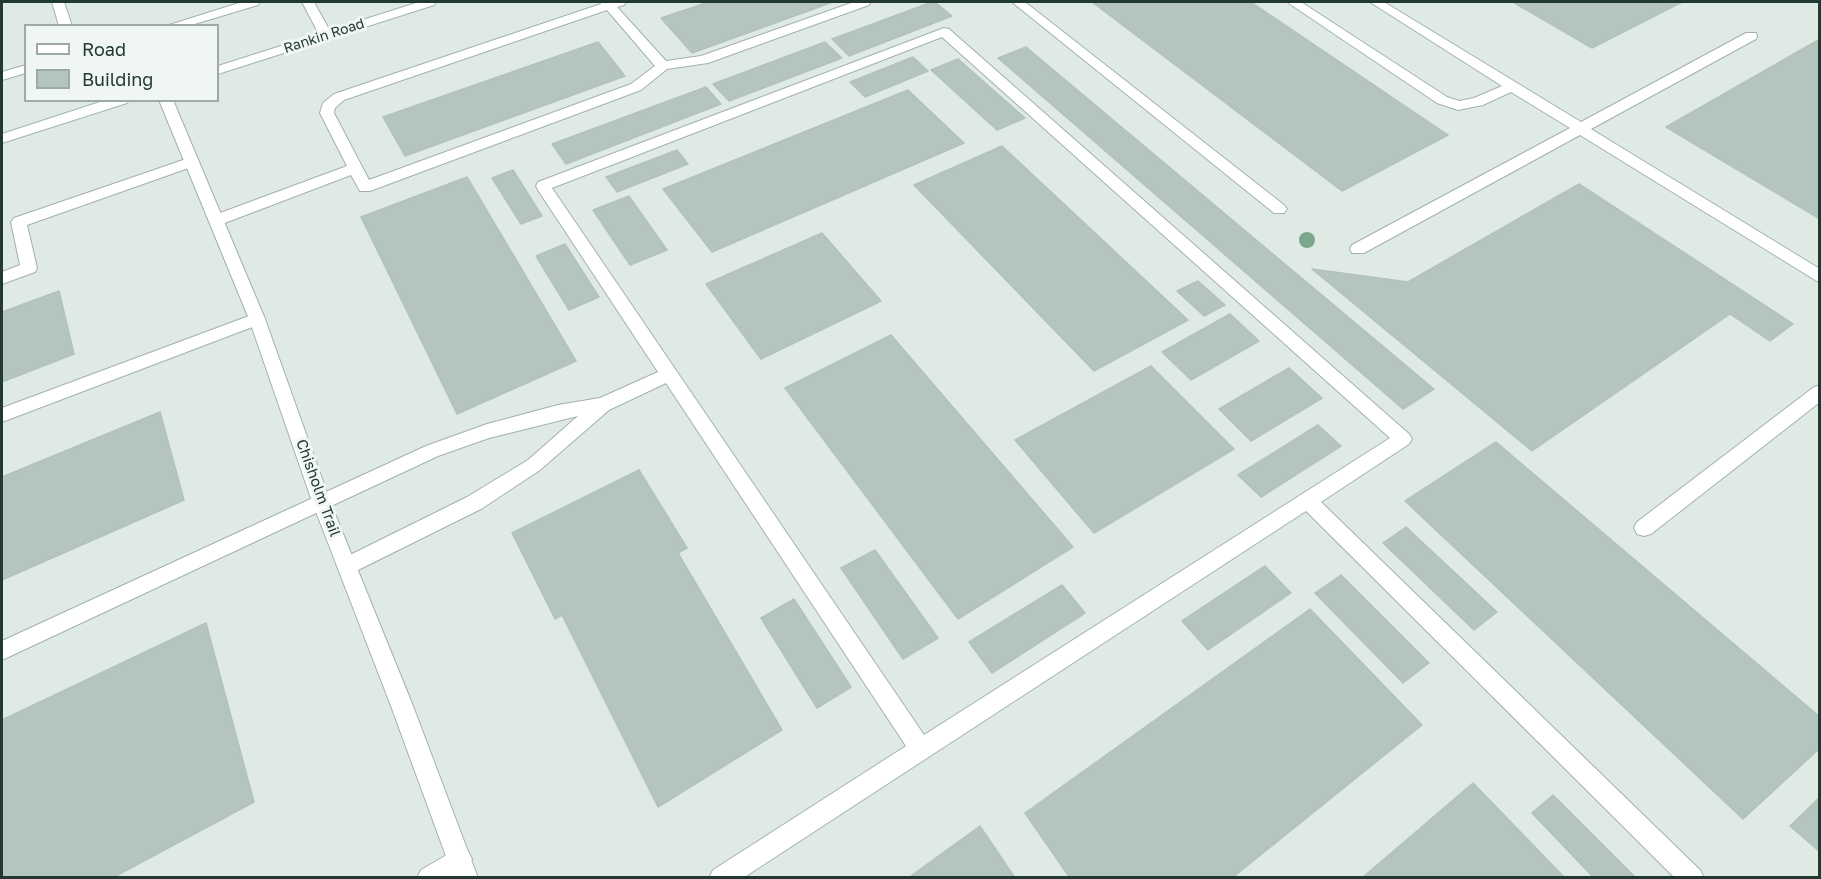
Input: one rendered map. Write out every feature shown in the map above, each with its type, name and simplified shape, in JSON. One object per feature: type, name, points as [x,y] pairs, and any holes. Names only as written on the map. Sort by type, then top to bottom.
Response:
[{"type":"street","points":[[58,2],[65,24]]},
{"type":"street","points":[[179,24],[254,2]]},
{"type":"street","points":[[308,2],[326,35]]},
{"type":"street","name":"Rankin Road","points":[[219,70],[430,2]]},
{"type":"street","points":[[663,66],[612,3],[339,97],[327,106],[327,113],[365,187],[636,87],[663,66],[703,60],[865,2]]},
{"type":"street","points":[[1018,2],[1279,209]]},
{"type":"street","points":[[1293,2],[1442,100],[1458,106],[1478,102],[1513,86]]},
{"type":"street","points":[[1376,2],[1820,277]]},
{"type":"street","points":[[721,878],[1403,439],[944,32],[543,186],[921,749]]},
{"type":"street","points":[[1358,249],[1751,36]]},
{"type":"street","points":[[2,76],[24,70]]},
{"type":"street","points":[[2,139],[116,102]]},
{"type":"street","name":"Chisholm Trail","points":[[167,102],[257,319],[322,504],[463,868]]},
{"type":"street","points":[[2,278],[29,268],[19,222],[192,162]]},
{"type":"street","points":[[217,220],[355,168]]},
{"type":"street","points":[[2,415],[257,319]]},
{"type":"street","points":[[2,651],[432,451],[487,431],[558,412],[603,405],[670,374]]},
{"type":"street","points":[[1644,528],[1820,392]]},
{"type":"street","points":[[347,567],[474,503],[514,478],[534,465],[603,405]]},
{"type":"street","points":[[1307,500],[1692,878]]},
{"type":"street","points":[[429,878],[463,868]]},
{"type":"building","points":[[709,2],[833,2],[692,53],[661,18]]},
{"type":"building","points":[[932,2],[952,16],[849,56],[832,39]]},
{"type":"building","points":[[1092,2],[1251,2],[1448,135],[1342,191]]},
{"type":"building","points":[[1513,2],[1682,2],[1592,48]]},
{"type":"building","points":[[1820,39],[1820,219],[1666,127]]},
{"type":"building","points":[[598,42],[625,76],[405,156],[383,117]]},
{"type":"building","points":[[825,42],[842,58],[729,101],[713,84]]},
{"type":"building","points":[[1026,47],[1434,389],[1403,409],[998,58]]},
{"type":"building","points":[[913,57],[928,71],[865,97],[850,82]]},
{"type":"building","points":[[958,59],[1025,118],[997,130],[931,70]]},
{"type":"building","points":[[706,87],[721,104],[566,164],[552,144]]},
{"type":"building","points":[[908,90],[964,143],[712,252],[663,189]]},
{"type":"building","points":[[1002,146],[1188,320],[1094,371],[914,185]]},
{"type":"building","points":[[677,150],[688,164],[617,192],[606,177]]},
{"type":"building","points":[[513,170],[542,216],[521,224],[492,178]]},
{"type":"building","points":[[467,177],[576,361],[457,414],[361,217]]},
{"type":"building","points":[[1579,184],[1793,324],[1770,341],[1730,314],[1532,451],[1312,269],[1408,282]]},
{"type":"building","points":[[629,196],[667,250],[630,265],[593,210]]},
{"type":"building","points":[[822,233],[881,301],[761,359],[706,284]]},
{"type":"building","points":[[565,244],[599,297],[569,310],[536,256]]},
{"type":"building","points":[[1198,281],[1225,305],[1204,316],[1177,291]]},
{"type":"building","points":[[59,291],[74,354],[2,382],[2,312]]},
{"type":"building","points":[[1230,314],[1259,341],[1191,380],[1162,352]]},
{"type":"building","points":[[891,335],[1073,547],[958,619],[785,388]]},
{"type":"building","points":[[1151,366],[1234,449],[1094,533],[1015,440]]},
{"type":"building","points":[[1289,368],[1322,398],[1251,441],[1219,409]]},
{"type":"building","points":[[160,412],[184,500],[2,580],[2,477]]},
{"type":"building","points":[[1318,425],[1341,446],[1261,497],[1238,475]]},
{"type":"building","points":[[1496,442],[1820,717],[1820,748],[1743,819],[1405,501]]},
{"type":"building","points":[[639,470],[687,548],[678,553],[782,730],[658,807],[562,615],[555,619],[512,533]]},
{"type":"building","points":[[1406,527],[1497,612],[1474,630],[1383,543]]},
{"type":"building","points":[[875,550],[938,638],[903,659],[841,568]]},
{"type":"building","points":[[1265,566],[1291,593],[1208,650],[1182,621]]},
{"type":"building","points":[[1341,575],[1429,663],[1403,683],[1315,593]]},
{"type":"building","points":[[1062,585],[1085,613],[992,673],[969,642]]},
{"type":"building","points":[[794,599],[851,687],[817,708],[761,618]]},
{"type":"building","points":[[1310,609],[1422,725],[1232,878],[1070,878],[1025,813]]},
{"type":"building","points":[[206,623],[254,802],[112,878],[2,878],[2,720]]},
{"type":"building","points":[[1473,783],[1565,878],[1362,878]]},
{"type":"building","points":[[1553,795],[1636,878],[1594,878],[1532,813]]},
{"type":"building","points":[[1820,797],[1820,852],[1790,826]]},
{"type":"building","points":[[980,826],[1015,878],[908,878]]}]
